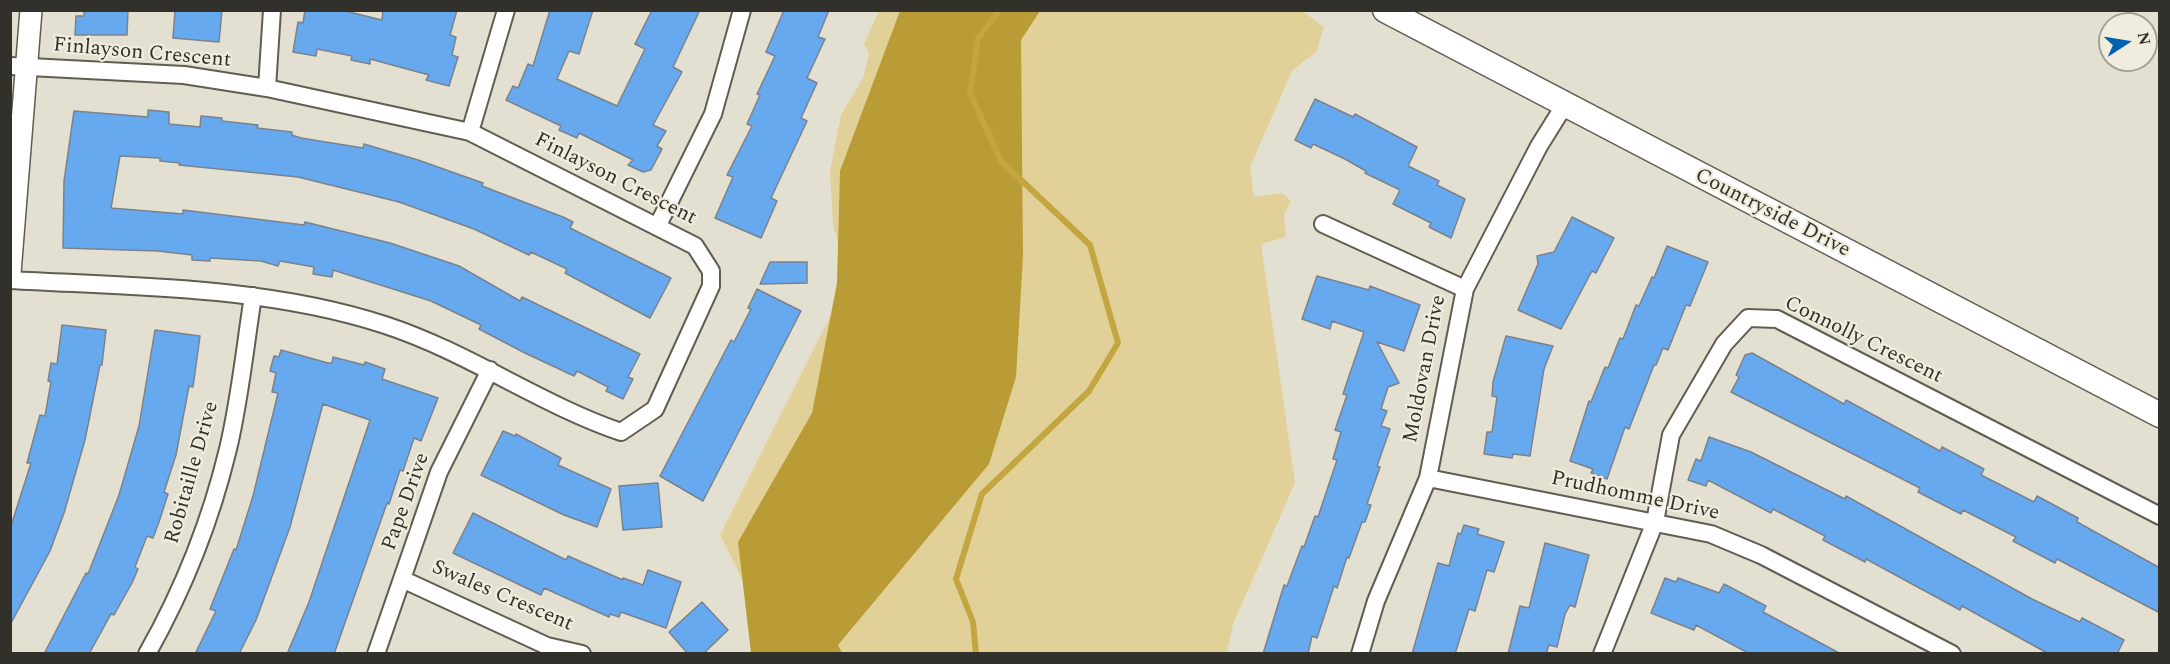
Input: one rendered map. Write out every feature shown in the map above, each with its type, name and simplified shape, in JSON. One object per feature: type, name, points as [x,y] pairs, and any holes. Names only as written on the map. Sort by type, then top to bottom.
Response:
[{"type":"main road","name":"Countryside Drive","points":[[1385,10],[1564,106],[2160,415]]},
{"type":"street","points":[[10,273],[18,67],[31,10]]},
{"type":"street","points":[[267,88],[272,10]]},
{"type":"street","points":[[470,132],[506,10]]},
{"type":"street","points":[[658,225],[713,114],[742,10]]},
{"type":"street","name":"Finlayson Crescent","points":[[10,280],[253,296],[320,307],[385,325],[446,348],[588,421],[621,432],[655,409],[711,286],[711,271],[695,246],[658,225],[470,132],[267,88],[184,75],[18,67]]},
{"type":"street","name":"Moldovan Drive","points":[[1359,654],[1376,602],[1428,478],[1465,289],[1539,146],[1564,106]]},
{"type":"street","points":[[1323,224],[1465,289]]},
{"type":"street","name":"Robitaille Drive","points":[[147,654],[182,585],[214,498],[238,403],[253,296]]},
{"type":"street","name":"Connolly Crescent","points":[[1602,654],[1655,522],[1671,435],[1724,344],[1748,318],[1777,319],[2160,516]]},
{"type":"street","name":"Pape Drive","points":[[376,654],[404,580],[439,472],[490,370]]},
{"type":"street","name":"Prudhomme Drive","points":[[1428,478],[1711,534],[1761,555],[1952,654]]},
{"type":"street","name":"Swales Crescent","points":[[404,580],[547,646],[582,654]]},
{"type":"shaded area","points":[[1301,10],[1324,27],[1316,52],[1292,71],[1250,167],[1254,197],[1282,193],[1291,201],[1284,215],[1286,237],[1261,244],[1295,483],[1233,624],[1227,653],[779,653],[720,535],[848,281],[833,224],[830,171],[841,115],[863,78],[869,54],[864,44],[879,11]]},
{"type":"shaded area","points":[[900,11],[1040,11],[1021,40],[1023,255],[1016,377],[989,464],[838,645],[842,653],[751,653],[738,542],[812,413],[837,283],[840,171]]},
{"type":"building","points":[[84,10],[128,10],[127,35],[75,35],[76,16],[84,16]]},
{"type":"building","points":[[175,10],[222,10],[219,42],[173,38]]},
{"type":"building","points":[[305,10],[341,10],[382,20],[383,10],[457,10],[450,35],[456,37],[452,55],[458,57],[449,86],[426,80],[429,75],[370,59],[370,64],[351,60],[352,56],[317,49],[316,56],[293,52],[298,22],[303,23]]},
{"type":"building","points":[[550,10],[593,10],[579,54],[569,51],[557,79],[617,106],[645,49],[635,44],[652,10],[700,10],[673,67],[682,72],[653,125],[666,131],[657,146],[662,149],[651,170],[643,172],[628,165],[633,160],[579,133],[577,138],[559,130],[561,126],[506,100],[513,86],[518,88],[528,64],[533,66]]},
{"type":"building","points":[[784,10],[829,10],[818,37],[825,39],[807,78],[817,83],[801,118],[807,121],[771,198],[777,201],[761,238],[715,218],[733,177],[727,175],[752,126],[747,124],[760,95],[757,94],[775,56],[766,52]]},
{"type":"building","points":[[1315,99],[1353,117],[1355,114],[1417,147],[1408,166],[1439,181],[1437,185],[1465,199],[1451,238],[1429,227],[1431,223],[1393,204],[1400,190],[1365,173],[1366,171],[1345,159],[1313,144],[1311,148],[1295,140]]},
{"type":"building","points":[[148,110],[169,112],[169,124],[200,127],[201,116],[222,118],[222,121],[258,125],[257,128],[292,132],[292,135],[301,138],[363,148],[364,144],[418,160],[483,183],[482,186],[563,217],[573,222],[570,228],[671,278],[650,318],[565,273],[567,269],[531,252],[529,255],[474,229],[399,202],[298,177],[179,165],[180,163],[160,161],[160,158],[120,156],[111,208],[183,214],[183,210],[304,225],[305,222],[390,243],[459,266],[520,301],[522,297],[640,354],[628,377],[633,379],[623,399],[606,391],[608,387],[577,371],[574,376],[525,353],[479,329],[481,325],[431,301],[333,270],[332,277],[313,274],[314,267],[280,261],[278,266],[261,261],[210,258],[210,261],[192,260],[192,255],[158,251],[63,248],[64,181],[74,111],[148,117]]},
{"type":"building","points":[[1572,217],[1614,238],[1596,273],[1592,271],[1561,329],[1518,310],[1538,264],[1537,256],[1554,252]]},
{"type":"building","points":[[1667,246],[1708,262],[1690,306],[1686,305],[1668,350],[1663,348],[1654,365],[1629,429],[1625,427],[1607,479],[1591,473],[1593,469],[1570,461],[1589,401],[1591,402],[1605,367],[1608,368],[1620,338],[1623,339],[1636,305],[1639,306],[1652,277],[1654,278]]},
{"type":"building","points":[[770,262],[807,262],[807,283],[760,284]]},
{"type":"building","points":[[1317,276],[1369,290],[1370,286],[1420,305],[1404,351],[1377,342],[1399,383],[1388,387],[1381,409],[1387,411],[1381,426],[1390,429],[1367,504],[1371,505],[1349,558],[1347,557],[1337,588],[1334,586],[1317,638],[1312,636],[1308,654],[1263,654],[1284,585],[1287,586],[1315,516],[1318,517],[1337,460],[1333,459],[1341,432],[1335,430],[1347,395],[1343,394],[1364,332],[1332,321],[1330,329],[1302,319]]},
{"type":"building","points":[[757,289],[801,311],[703,501],[660,476],[731,340],[734,342],[751,309],[748,308]]},
{"type":"building","points":[[62,325],[106,330],[102,365],[100,365],[85,440],[64,513],[50,551],[10,625],[10,529],[31,463],[27,463],[40,415],[45,416],[51,382],[48,381],[51,363],[57,364]]},
{"type":"building","points":[[155,330],[200,336],[193,387],[189,386],[176,455],[164,492],[168,494],[159,522],[153,538],[147,536],[135,567],[138,569],[132,583],[114,615],[111,614],[89,654],[44,654],[86,573],[88,574],[119,495],[139,426]]},
{"type":"building","points":[[1506,336],[1553,346],[1544,369],[1530,456],[1513,454],[1512,458],[1484,454],[1487,432],[1492,432],[1497,397],[1492,396],[1493,382]]},
{"type":"building","points":[[281,350],[328,363],[332,363],[333,357],[364,365],[365,362],[385,369],[382,379],[438,398],[421,441],[414,438],[403,471],[400,470],[334,654],[287,654],[309,602],[370,420],[323,404],[290,527],[256,620],[239,654],[195,654],[216,611],[210,609],[234,549],[236,550],[253,496],[278,393],[272,392],[276,373],[270,371],[274,356],[279,357]]},
{"type":"building","points":[[1752,353],[1844,404],[1846,400],[1940,451],[1942,447],[1984,469],[1981,475],[2034,502],[2037,496],[2078,518],[2077,522],[2160,568],[2160,613],[2057,559],[2055,563],[2013,541],[2016,537],[1963,510],[1961,514],[1918,492],[1920,488],[1731,392],[1739,377],[1736,375],[1745,355]]},
{"type":"building","points":[[503,431],[515,436],[516,434],[561,458],[558,465],[611,489],[597,527],[564,515],[481,475]]},
{"type":"building","points":[[1709,437],[1751,452],[1845,499],[1846,496],[2032,599],[2080,622],[2082,618],[2124,640],[2117,654],[2049,654],[1962,606],[1960,610],[1866,559],[1865,562],[1823,540],[1825,536],[1773,509],[1771,513],[1708,480],[1706,486],[1688,480],[1696,459],[1701,461]]},
{"type":"building","points":[[658,483],[662,527],[623,530],[619,486]]},
{"type":"building","points":[[473,513],[566,560],[568,556],[623,580],[623,578],[643,585],[648,570],[681,582],[666,628],[621,612],[619,617],[610,614],[609,617],[544,588],[541,595],[453,553]]},
{"type":"building","points":[[1464,525],[1479,529],[1477,534],[1504,542],[1494,572],[1487,570],[1475,611],[1469,609],[1455,654],[1412,654],[1438,563],[1449,566],[1458,533],[1461,534]]},
{"type":"building","points":[[1545,543],[1589,555],[1575,607],[1570,605],[1565,614],[1557,647],[1549,645],[1546,654],[1508,654],[1520,606],[1529,608]]},
{"type":"building","points":[[1665,578],[1676,582],[1678,578],[1719,593],[1724,584],[1766,606],[1763,612],[1841,654],[1750,654],[1696,625],[1694,630],[1651,613]]},
{"type":"building","points":[[702,602],[728,630],[703,654],[688,654],[669,632]]},
{"type":"waterway","points":[[976,654],[973,622],[956,579],[982,494],[1089,391],[1118,343],[1090,245],[1001,161],[970,93],[978,38],[1000,10]]}]
